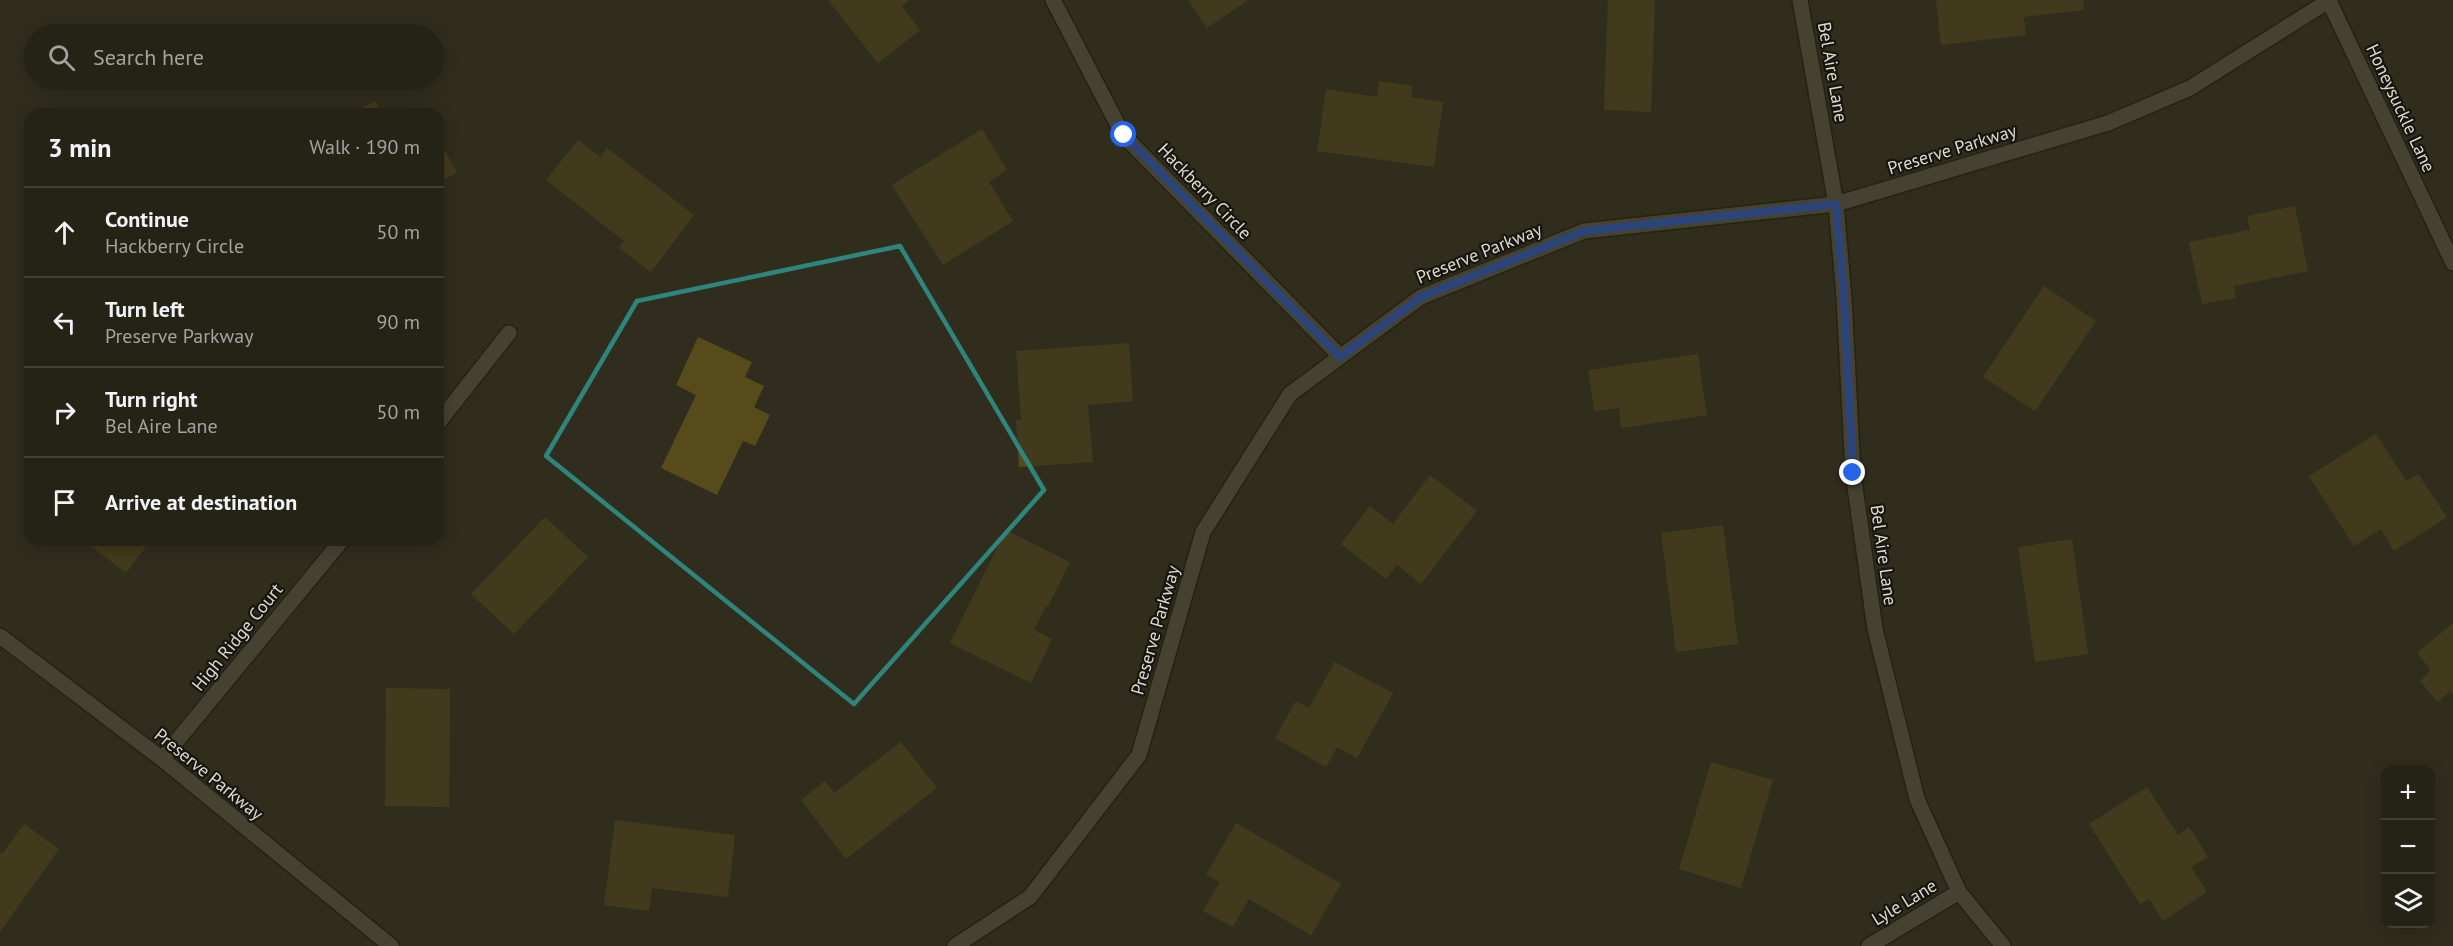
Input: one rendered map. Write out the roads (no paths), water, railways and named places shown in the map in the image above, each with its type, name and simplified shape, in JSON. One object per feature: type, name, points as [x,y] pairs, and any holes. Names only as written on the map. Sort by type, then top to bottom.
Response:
[{"type":"street","name":"Hackberry Circle","points":[[1053,0],[1124,135],[1340,357]]},
{"type":"street","name":"Bel Aire Lane","points":[[1800,0],[1836,204],[1844,297],[1853,473],[1875,629],[1917,800],[1959,892],[2003,946]]},
{"type":"street","name":"Preserve Parkway","points":[[955,946],[1030,897],[1139,755],[1203,532],[1290,394],[1421,297],[1584,231],[1836,204],[2108,123],[2190,88],[2330,0]]},
{"type":"street","name":"Honeysuckle Lane","points":[[2330,0],[2453,263]]},
{"type":"street","points":[[444,415],[509,333]]},
{"type":"street","name":"High Ridge Court","points":[[162,759],[337,546]]},
{"type":"street","name":"Preserve Parkway","points":[[0,636],[162,759],[391,946]]},
{"type":"street","name":"Lyle Lane","points":[[1869,946],[1959,892]]}]
